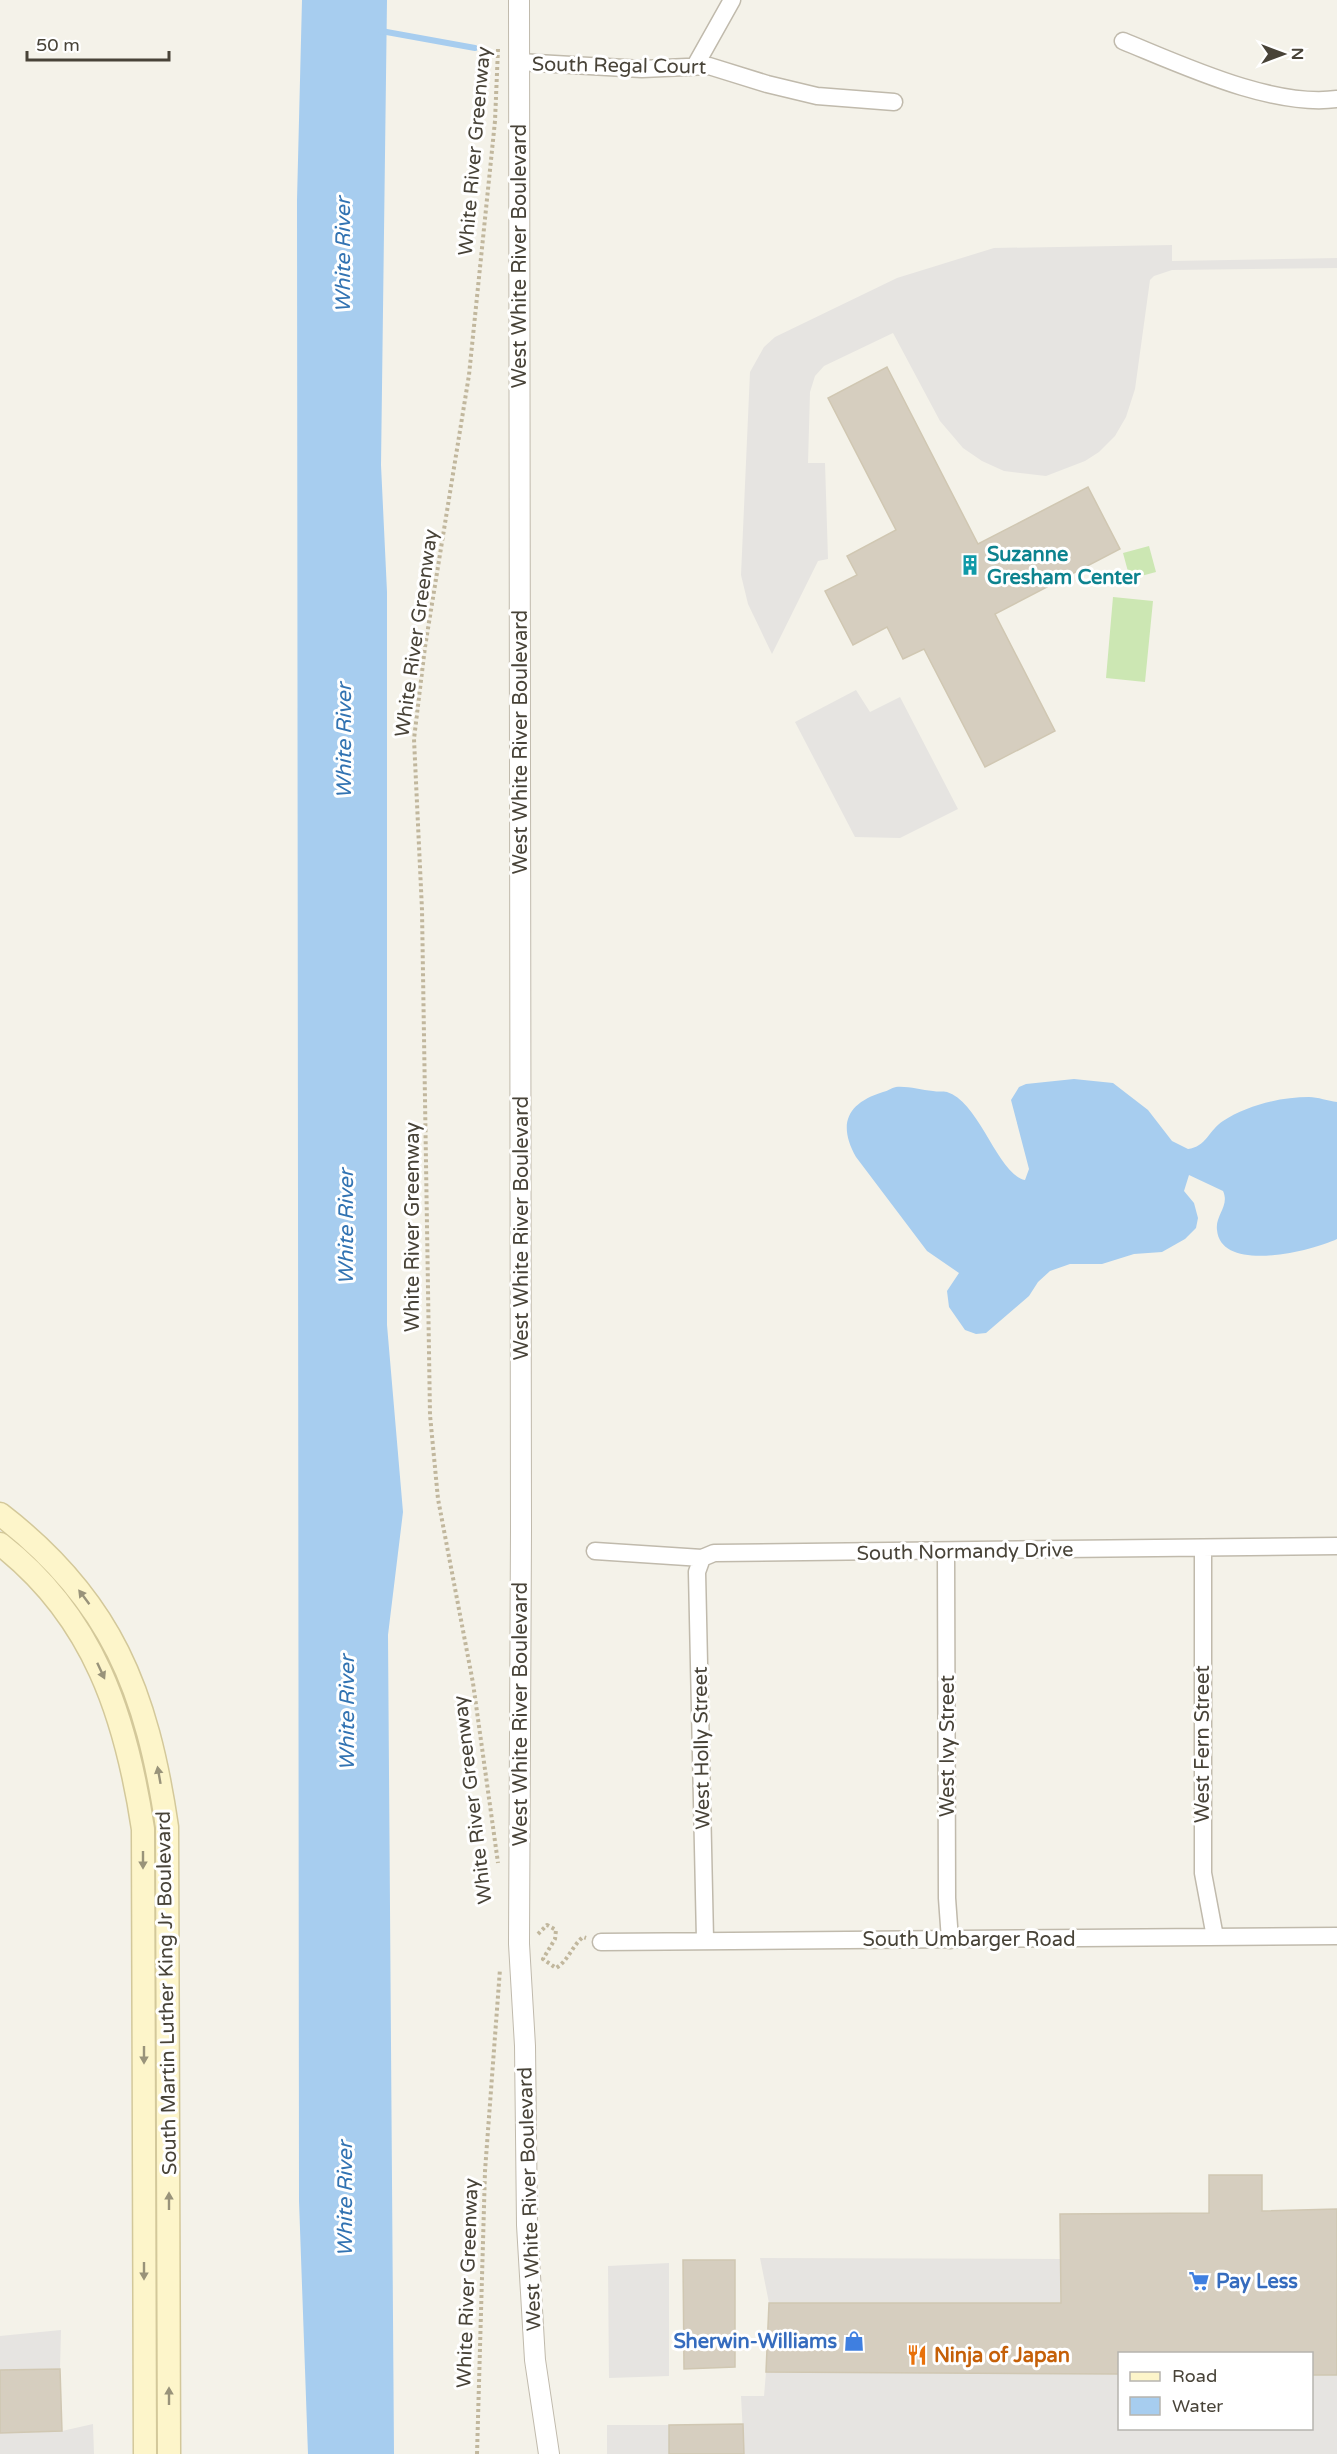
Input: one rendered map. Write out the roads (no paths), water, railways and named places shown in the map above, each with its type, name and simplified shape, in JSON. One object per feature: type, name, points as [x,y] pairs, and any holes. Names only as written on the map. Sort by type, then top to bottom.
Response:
[{"type":"main road","name":"South Martin Luther King Jr Boulevard","points":[[0,1514],[33,1539],[65,1572],[92,1608],[115,1645],[134,1685],[149,1727],[159,1770],[167,1827],[169,2454]]},
{"type":"main road","name":"South Martin Luther King Jr Boulevard","points":[[0,1545],[47,1588],[94,1657],[112,1695],[135,1775],[143,1829],[145,2454]]},
{"type":"street","name":"West White River Boulevard","points":[[519,0],[521,1564],[509,1946],[525,2046],[526,2224],[535,2360],[549,2454]]},
{"type":"street","points":[[695,66],[732,0]]},
{"type":"street","points":[[1123,41],[1204,74],[1263,92],[1303,100],[1337,99]]},
{"type":"street","name":"South Regal Court","points":[[519,62],[642,69],[695,66],[721,68],[766,84],[817,96],[894,102]]},
{"type":"street","name":"South Normandy Drive","points":[[595,1551],[702,1558],[714,1553],[1337,1546]]},
{"type":"street","name":"West Fern Street","points":[[1203,1549],[1203,1873],[1215,1937]]},
{"type":"street","name":"West Ivy Street","points":[[946,1552],[947,1886],[951,1940]]},
{"type":"street","name":"West Holly Street","points":[[702,1558],[697,1572],[705,1939]]},
{"type":"street","name":"South Umbarger Road","points":[[601,1942],[705,1939],[951,1940],[1337,1936]]},
{"type":"water","name":"White River","points":[[302,0],[387,0],[381,465],[387,592],[387,1325],[403,1512],[388,1635],[394,2454],[308,2454],[299,2201],[297,200]]},
{"type":"water","points":[[1074,1079],[1113,1083],[1148,1110],[1172,1141],[1188,1149],[1203,1142],[1218,1125],[1232,1115],[1253,1106],[1298,1097],[1337,1102],[1337,1239],[1308,1249],[1269,1256],[1234,1252],[1222,1244],[1217,1230],[1225,1201],[1223,1191],[1189,1175],[1184,1191],[1194,1203],[1198,1218],[1196,1228],[1185,1239],[1162,1252],[1134,1254],[1102,1264],[1070,1264],[1050,1271],[1038,1282],[1029,1296],[986,1333],[976,1334],[965,1330],[949,1307],[947,1291],[959,1273],[927,1251],[856,1157],[847,1134],[849,1116],[861,1102],[896,1087],[947,1092],[958,1098],[969,1109],[1006,1165],[1015,1175],[1025,1180],[1029,1169],[1011,1100],[1019,1087],[1026,1084]]},
{"type":"waterway","points":[[381,31],[475,48]]},
{"type":"place","name":"Suzanne Gresham Center","points":[[970,565]]},
{"type":"place","name":"Pay Less","points":[[1199,2281]]},
{"type":"place","name":"Sherwin-Williams","points":[[854,2341]]},
{"type":"place","name":"Ninja of Japan","points":[[917,2355]]}]
